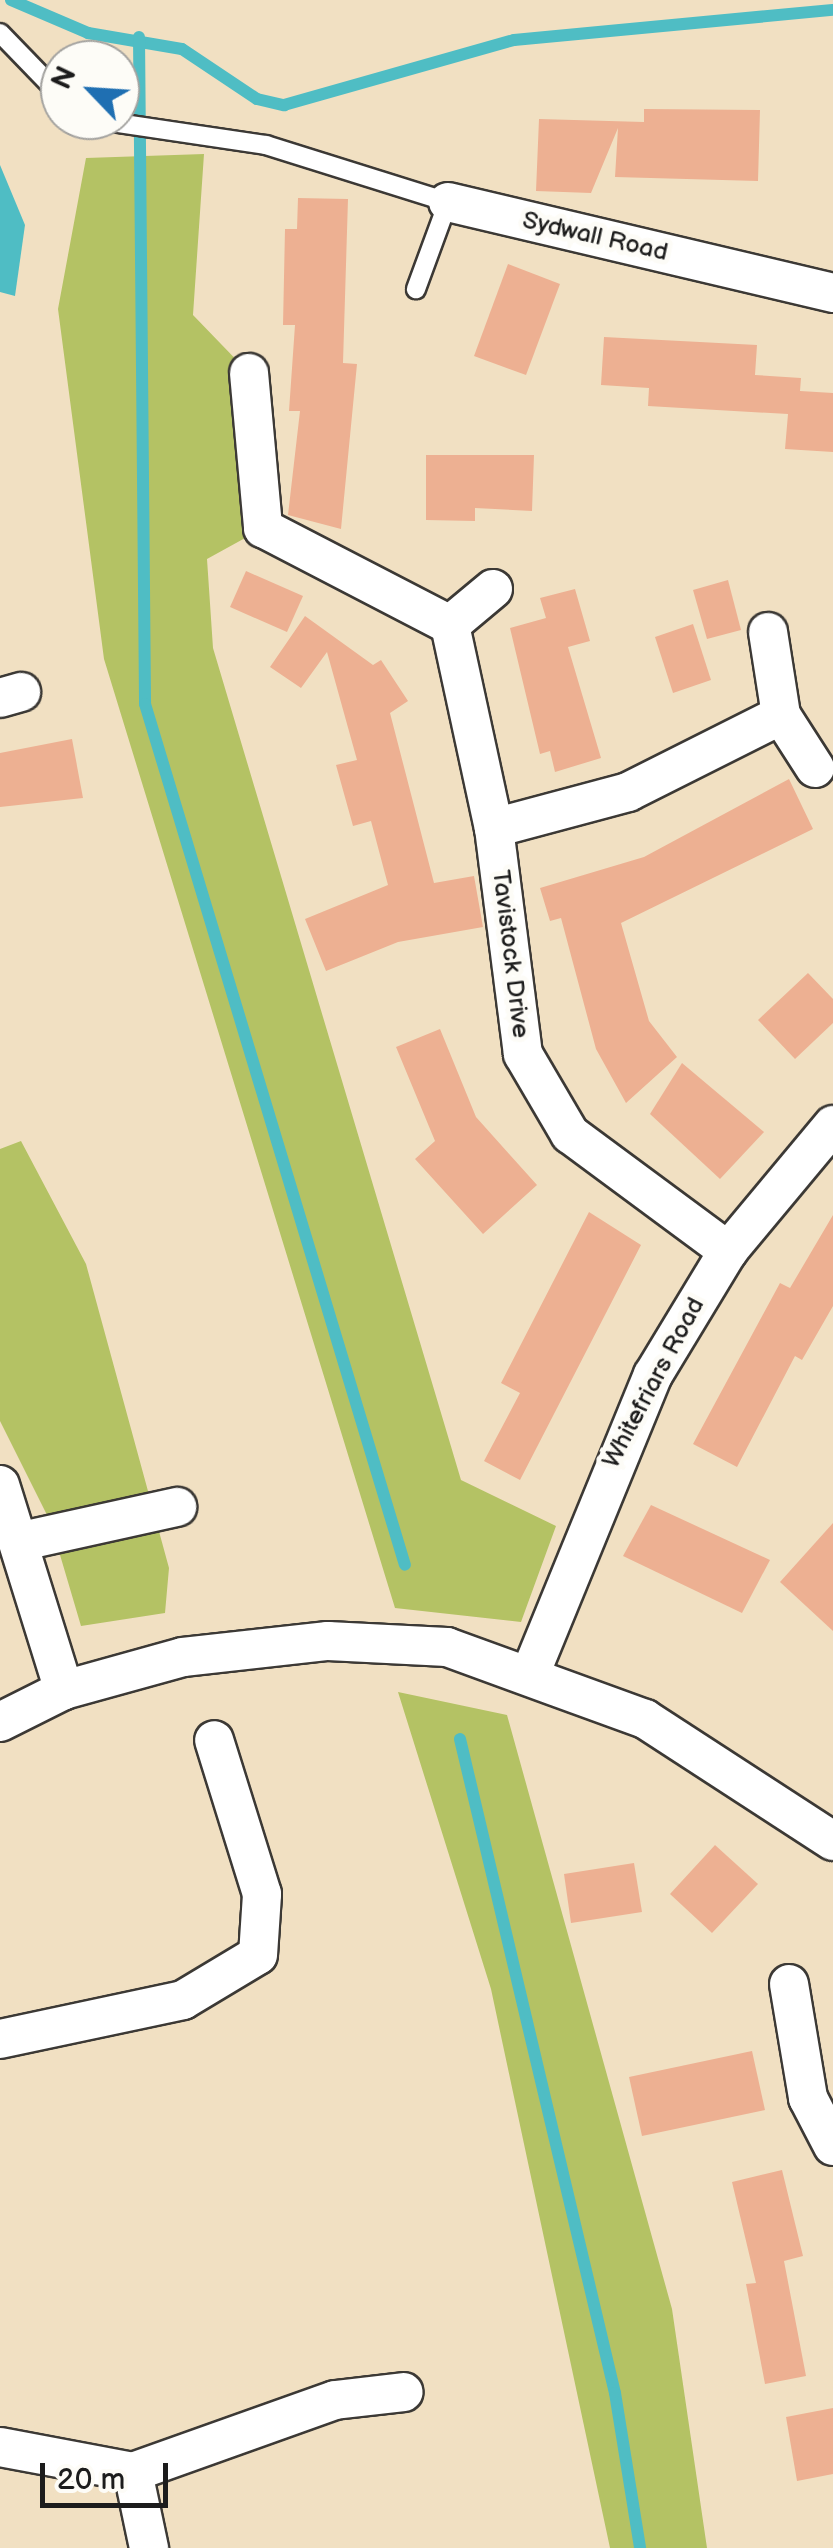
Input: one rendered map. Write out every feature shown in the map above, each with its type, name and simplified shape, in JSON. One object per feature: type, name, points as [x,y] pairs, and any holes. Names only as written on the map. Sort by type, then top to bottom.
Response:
[{"type":"street","name":"Sydwall Road","points":[[448,202],[833,293]]},
{"type":"street","points":[[249,372],[263,528],[450,625],[493,588]]},
{"type":"street","name":"Tavistock Drive","points":[[450,625],[494,828],[523,1054],[541,1096],[620,1177],[728,1251]]},
{"type":"street","points":[[768,632],[781,715],[815,768]]},
{"type":"street","points":[[494,828],[628,792],[781,715]]},
{"type":"street","name":"Whitefriars Road","points":[[531,1672],[608,1466],[728,1251],[833,1125]]},
{"type":"street","points":[[0,1485],[22,1541],[64,1690]]},
{"type":"street","points":[[22,1541],[177,1507]]},
{"type":"street","points":[[0,1722],[64,1690],[183,1658],[328,1640],[447,1648],[531,1672],[702,1750],[833,1841]]},
{"type":"street","points":[[0,2039],[183,2000],[258,1955],[262,1894],[214,1740]]},
{"type":"street","points":[[789,1984],[808,2098],[833,2146]]},
{"type":"street","points":[[0,2447],[133,2472],[335,2400],[404,2392]]},
{"type":"street","points":[[133,2472],[149,2548]]},
{"type":"lane","points":[[0,33],[40,75]]},
{"type":"lane","points":[[140,126],[328,160],[448,202],[416,289]]},
{"type":"green space","points":[[204,154],[193,315],[249,373],[263,528],[207,559],[213,648],[461,1480],[556,1526],[521,1622],[395,1608],[104,659],[58,309],[86,158]]},
{"type":"green space","points":[[21,1141],[86,1264],[169,1568],[165,1613],[81,1626],[50,1521],[0,1421],[0,1149]]},
{"type":"green space","points":[[398,1692],[507,1715],[672,2309],[707,2548],[610,2548],[491,1989]]},
{"type":"water","points":[[0,165],[25,225],[15,296],[0,292]]},
{"type":"building","points":[[644,109],[760,110],[758,181],[615,177],[618,128],[591,193],[536,191],[539,119],[644,122]]},
{"type":"building","points":[[298,198],[348,199],[343,363],[357,364],[341,529],[288,515],[300,411],[289,411],[295,325],[283,325],[285,229],[297,229]]},
{"type":"building","points":[[508,264],[560,284],[526,375],[474,356]]},
{"type":"building","points":[[604,337],[757,345],[755,375],[801,378],[800,391],[833,393],[833,452],[785,449],[788,414],[648,406],[649,388],[601,385]]},
{"type":"building","points":[[426,455],[534,455],[532,511],[475,508],[475,521],[426,520]]},
{"type":"building","points":[[246,571],[303,596],[287,632],[230,607]]},
{"type":"building","points":[[728,580],[741,630],[707,639],[693,590]]},
{"type":"building","points":[[575,589],[590,641],[568,647],[601,758],[555,772],[550,751],[540,754],[510,628],[546,618],[540,598]]},
{"type":"building","points":[[305,616],[373,665],[381,660],[408,701],[390,713],[434,883],[474,876],[483,927],[398,942],[326,971],[305,919],[388,885],[371,821],[353,826],[336,765],[357,760],[327,652],[301,688],[270,667]]},
{"type":"building","points":[[693,624],[711,680],[673,693],[655,637]]},
{"type":"building","points":[[72,739],[83,798],[0,807],[0,753]]},
{"type":"building","points":[[789,779],[813,829],[621,923],[649,1021],[677,1057],[626,1103],[596,1049],[561,918],[550,921],[540,888],[644,857]]},
{"type":"building","points":[[808,973],[833,999],[833,1023],[795,1059],[758,1020]]},
{"type":"building","points":[[440,1029],[476,1117],[537,1185],[483,1234],[415,1159],[435,1141],[396,1047]]},
{"type":"building","points":[[682,1063],[764,1132],[720,1179],[650,1114]]},
{"type":"building","points":[[589,1212],[641,1245],[520,1480],[484,1461],[520,1393],[501,1383]]},
{"type":"building","points":[[833,1215],[833,1306],[802,1360],[795,1356],[737,1467],[693,1444],[780,1283],[790,1288]]},
{"type":"building","points":[[651,1505],[770,1560],[742,1613],[623,1556]]},
{"type":"building","points":[[833,1523],[833,1631],[780,1582]]},
{"type":"building","points":[[715,1845],[758,1884],[712,1933],[670,1894]]},
{"type":"building","points":[[634,1863],[642,1912],[571,1923],[564,1874]]},
{"type":"building","points":[[752,2051],[765,2110],[642,2136],[629,2077]]},
{"type":"building","points":[[782,2170],[803,2256],[784,2261],[806,2376],[765,2384],[746,2284],[756,2283],[732,2182]]},
{"type":"building","points":[[833,2408],[833,2474],[797,2481],[786,2417]]},
{"type":"waterway","points":[[11,0],[88,33],[182,49],[257,99],[284,105],[514,40],[833,10]]},
{"type":"waterway","points":[[139,37],[145,704],[405,1565]]},
{"type":"waterway","points":[[460,1739],[615,2393],[640,2548]]}]
